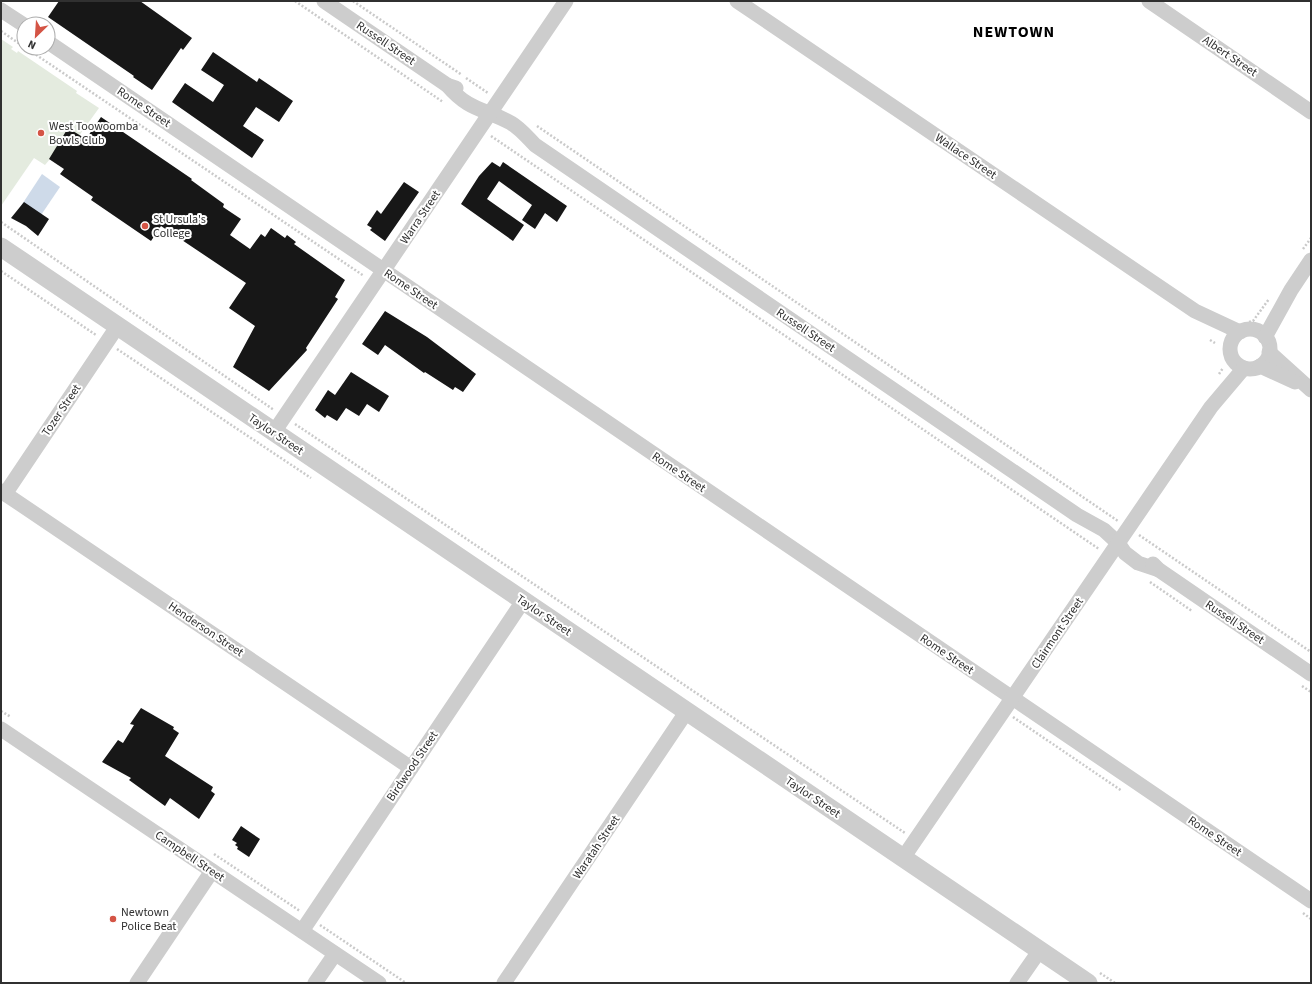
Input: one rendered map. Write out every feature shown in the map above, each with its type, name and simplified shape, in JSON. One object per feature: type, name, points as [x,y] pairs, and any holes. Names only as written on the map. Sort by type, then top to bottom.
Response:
[{"type":"street","name":"Russell Street","points":[[324,1],[448,85],[464,102],[490,114],[514,137],[535,145],[1077,515],[1094,523],[1118,543],[1130,546],[1144,555],[1159,570],[1311,674]]},
{"type":"street","name":"Warra Street","points":[[279,424],[566,1]]},
{"type":"street","name":"Wallace Street","points":[[736,1],[1195,311],[1240,332]]},
{"type":"street","name":"Albert Street","points":[[1149,1],[1311,112]]},
{"type":"street","points":[[1,10],[16,20]]},
{"type":"street","name":"Rome Street","points":[[56,48],[379,276],[1012,698],[1311,901]]},
{"type":"street","name":"Taylor Street","points":[[1,248],[117,326],[279,424],[523,601],[1088,983]]},
{"type":"street","points":[[1261,333],[1311,260]]},
{"type":"street","name":"Wallace Street","points":[[1195,311],[1231,346]]},
{"type":"street","name":"Tozer Street","points":[[3,493],[117,326]]},
{"type":"street","points":[[1251,329],[1261,333],[1268,342],[1270,352],[1268,358],[1260,366],[1255,368],[1239,364],[1232,356],[1232,340],[1240,332],[1251,329]]},
{"type":"street","points":[[1270,352],[1309,389]]},
{"type":"street","name":"Clairmont Street","points":[[904,858],[1239,364]]},
{"type":"street","points":[[1260,366],[1309,389]]},
{"type":"street","name":"Henderson Street","points":[[3,493],[411,768]]},
{"type":"street","name":"Birdwood Street","points":[[302,931],[523,601]]},
{"type":"street","name":"Waratah Street","points":[[504,983],[687,711]]},
{"type":"street","name":"Campbell Street","points":[[1,729],[379,983]]},
{"type":"street","points":[[137,983],[212,871]]},
{"type":"street","points":[[1017,983],[1040,950]]},
{"type":"street","points":[[316,983],[335,954]]},
{"type":"path","points":[[294,1],[444,102]]},
{"type":"path","points":[[353,1],[499,100]]},
{"type":"path","points":[[1,31],[16,41]]},
{"type":"path","points":[[38,56],[354,270],[379,276]]},
{"type":"path","points":[[533,124],[1311,652]]},
{"type":"path","points":[[480,129],[1109,556]]},
{"type":"path","points":[[1,222],[279,424],[915,841]]},
{"type":"path","points":[[1210,340],[1215,343]]},
{"type":"path","points":[[1146,580],[1199,616]]},
{"type":"path","points":[[1298,683],[1311,692]]},
{"type":"shaded area","name":"West Toowoomba Bowls Club","points":[[1,39],[13,47],[11,49],[16,52],[16,56],[25,56],[99,108],[58,165],[50,159],[45,165],[34,158],[1,206]]},
{"type":"water","points":[[42,174],[60,187],[37,221],[19,209]]},
{"type":"building","points":[[59,1],[140,1],[192,38],[183,50],[181,48],[152,90],[56,22],[56,16],[49,16]]},
{"type":"building","points":[[213,52],[257,82],[259,78],[293,101],[279,122],[256,107],[243,126],[264,140],[252,158],[172,102],[185,83],[213,102],[224,85],[201,70]]},
{"type":"building","points":[[101,117],[192,179],[191,180],[224,204],[223,207],[241,219],[230,235],[250,249],[261,234],[265,237],[271,228],[285,238],[287,235],[296,242],[294,244],[345,280],[335,297],[338,299],[306,348],[307,350],[269,391],[233,367],[255,326],[229,308],[246,283],[161,226],[151,241],[91,200],[93,197],[60,174],[64,169],[49,159],[68,128],[86,139]]},
{"type":"building","points":[[492,162],[500,167],[503,162],[567,206],[557,222],[545,213],[535,229],[522,220],[532,205],[499,181],[487,199],[524,225],[513,241],[461,204],[479,176]]},
{"type":"building","points":[[404,182],[419,192],[385,241],[370,230],[372,228],[367,225],[377,210],[381,214]]},
{"type":"building","points":[[24,202],[49,219],[38,236],[26,226],[11,218]]},
{"type":"building","points":[[385,311],[427,337],[476,374],[463,392],[455,387],[453,390],[425,372],[424,373],[385,345],[378,355],[362,344]]},
{"type":"building","points":[[351,372],[389,396],[379,412],[367,404],[359,416],[346,408],[337,421],[327,415],[325,418],[315,410],[328,390],[335,395]]},
{"type":"building","points":[[141,708],[174,727],[173,729],[179,733],[165,756],[213,787],[211,791],[215,794],[199,819],[170,798],[165,806],[129,780],[131,778],[102,762],[118,740],[123,743],[134,725],[130,724]]},
{"type":"building","points":[[241,826],[260,839],[249,857],[237,849],[238,847],[235,845],[237,843],[232,840]]},
{"type":"place","name":"West Toowoomba Bowls Club","points":[[41,133]]},
{"type":"place","name":"St Ursula's College","points":[[145,226]]},
{"type":"place","name":"Newtown Police Beat","points":[[113,919]]},
{"type":"district","name":"NEWTOWN","points":[[1014,31]]}]
